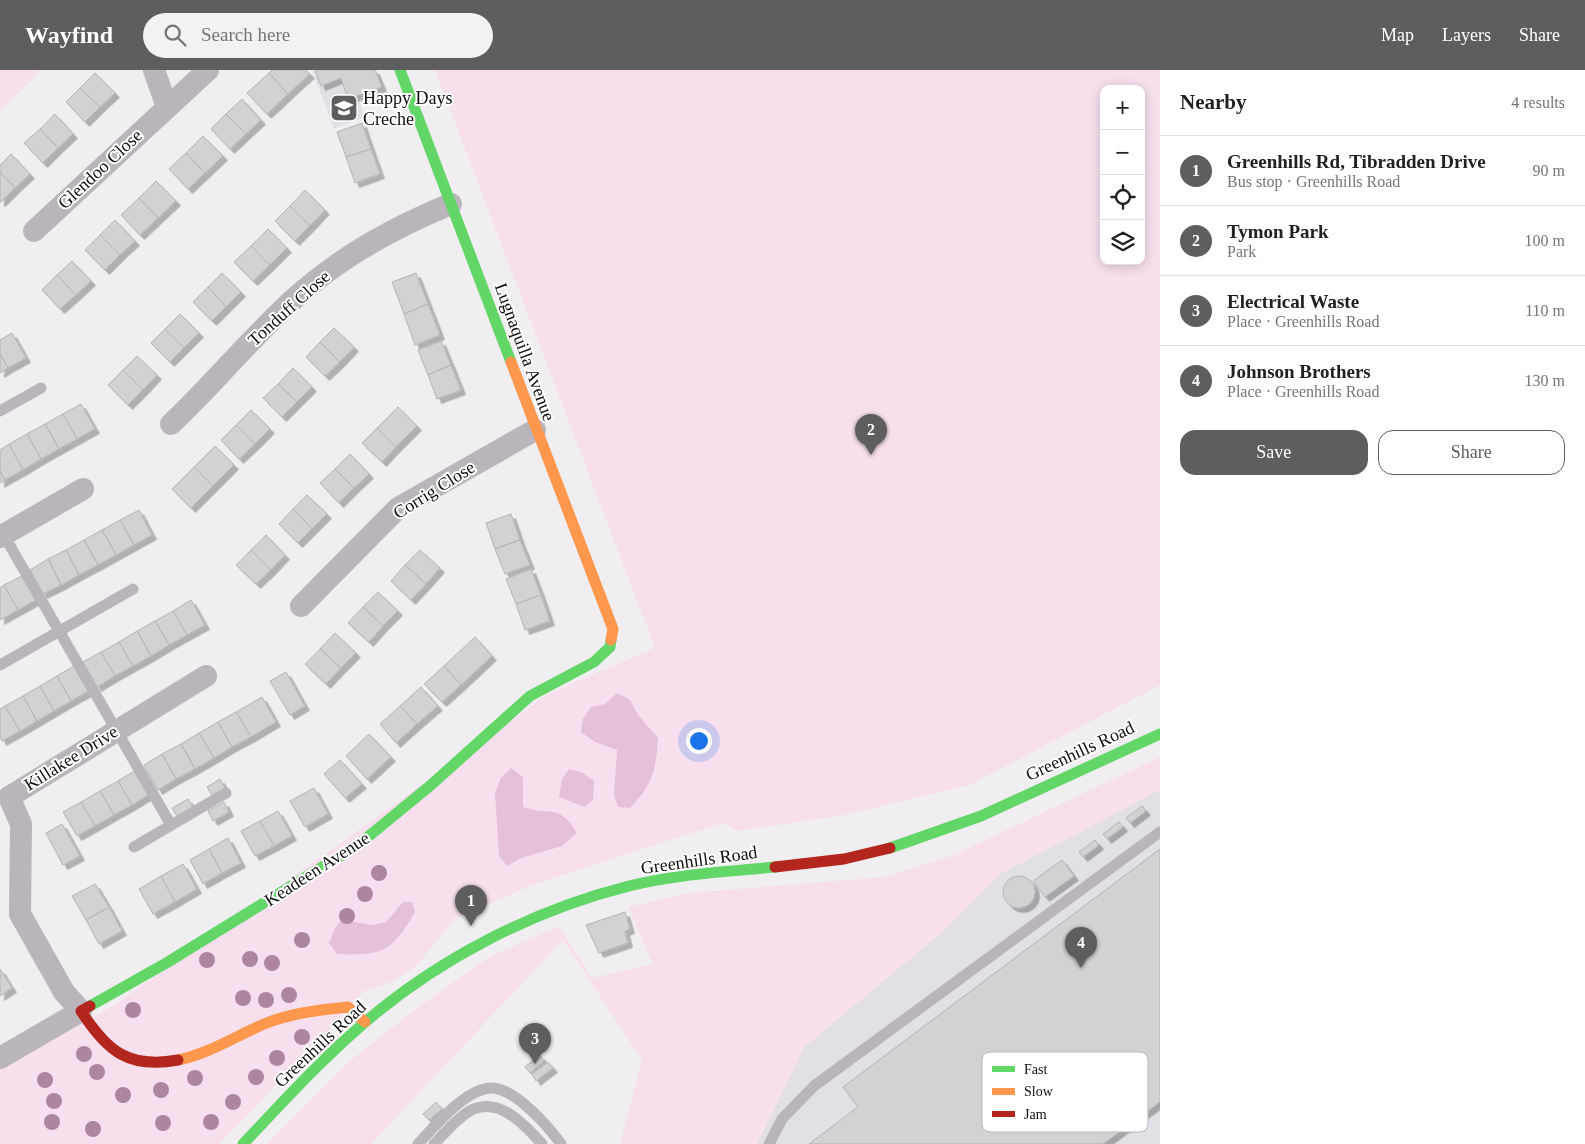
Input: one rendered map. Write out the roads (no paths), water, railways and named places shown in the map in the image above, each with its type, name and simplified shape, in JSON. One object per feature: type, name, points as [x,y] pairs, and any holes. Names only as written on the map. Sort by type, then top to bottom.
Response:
[{"type":"street","points":[[154,70],[166,107]]},
{"type":"street","name":"Glendoo Close","points":[[34,230],[208,70]]},
{"type":"street","name":"Lugnaquilla Avenue","points":[[400,70],[535,430],[613,629],[610,647]]},
{"type":"street","name":"Tonduff Close","points":[[172,424],[302,291],[353,253],[411,220],[451,204]]},
{"type":"street","name":"Corrig Close","points":[[301,606],[398,508],[535,430]]},
{"type":"street","points":[[1,533],[83,489]]},
{"type":"street","name":"Keadeen Avenue","points":[[0,1058],[168,962],[358,845],[431,785],[530,696],[594,662],[610,647]]},
{"type":"street","name":"Killakee Drive","points":[[80,1011],[64,992],[20,914],[21,824],[5,794],[118,730],[206,676]]},
{"type":"street","name":"Greenhills Road","points":[[243,1144],[318,1066],[365,1022],[432,973],[506,931],[562,907],[667,878],[815,863],[865,855],[913,842],[998,809],[1160,734]]},
{"type":"street","points":[[80,1011],[96,1033],[119,1056],[142,1064],[188,1058],[282,1017],[318,1009],[348,1007],[365,1022]]},
{"type":"lane","points":[[0,411],[41,388]]},
{"type":"lane","points":[[1,533],[118,730],[171,826]]},
{"type":"lane","points":[[0,665],[133,589]]},
{"type":"lane","points":[[134,847],[226,793]]},
{"type":"lane","points":[[769,1144],[782,1119],[814,1086],[1160,832]]},
{"type":"lane","points":[[418,1144],[448,1112],[469,1096],[490,1088],[508,1093],[546,1124],[561,1144]]},
{"type":"lane","points":[[434,1144],[468,1112],[485,1106],[497,1107],[525,1125],[542,1144]]},
{"type":"place","name":"Happy Days Creche","points":[[344,108]]},
{"type":"place","name":"Tymon Park","points":[[871,455]]},
{"type":"place","name":"Greenhills Rd, Tibradden Drive","points":[[471,926]]},
{"type":"place","name":"Johnson Brothers","points":[[1081,968]]},
{"type":"place","name":"Electrical Waste","points":[[535,1064]]}]
